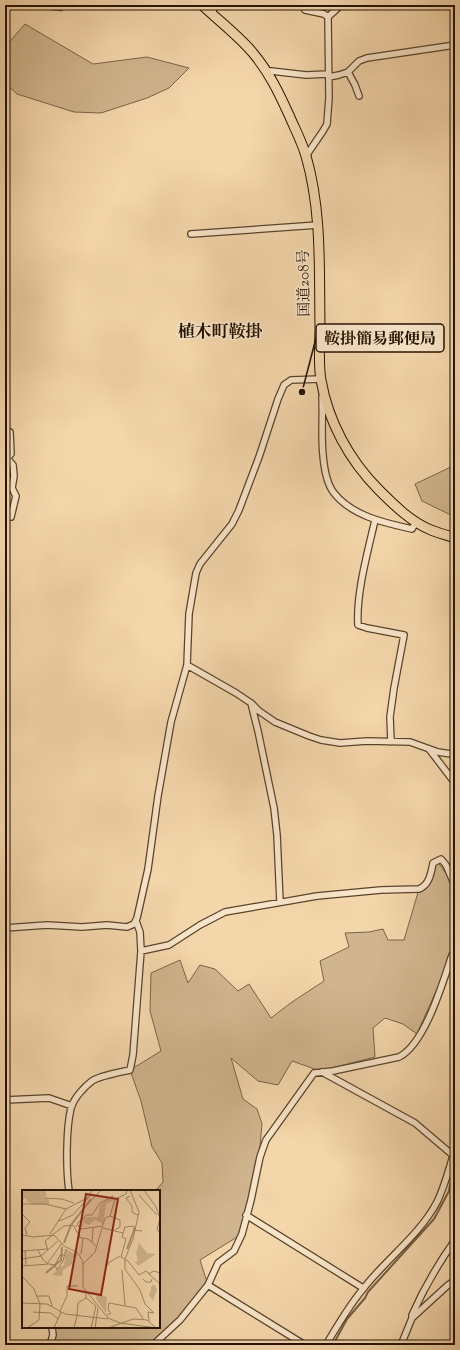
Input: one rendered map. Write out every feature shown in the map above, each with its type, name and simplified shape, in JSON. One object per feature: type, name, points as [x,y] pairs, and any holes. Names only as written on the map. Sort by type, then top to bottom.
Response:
[{"type":"highway","name":"国道208号","points":[[202,5],[251,52],[268,72],[298,134],[306,156],[313,186],[318,224],[321,378],[328,408],[338,434],[353,459],[368,479],[383,494],[416,522],[431,530],[455,538]]},
{"type":"street","points":[[212,15],[214,5]]},
{"type":"street","points":[[302,5],[305,10],[324,14],[328,18],[329,98],[327,124],[306,156]]},
{"type":"street","points":[[328,18],[341,5]]},
{"type":"street","points":[[268,72],[329,76],[339,75],[348,72],[359,61],[367,58],[455,45]]},
{"type":"street","points":[[348,72],[355,84],[359,96]]},
{"type":"street","points":[[192,234],[318,224]]},
{"type":"street","points":[[5,928],[47,925],[82,927],[107,925],[127,927],[134,924],[136,921],[148,869],[156,807],[171,722],[187,665],[189,614],[196,573],[200,564],[232,524],[239,510],[284,385],[291,380],[321,378],[323,455],[326,475],[333,492],[341,500],[362,514],[375,520],[412,529],[416,522]]},
{"type":"street","points":[[5,430],[10,432],[11,454],[6,459],[13,465],[14,476],[12,488],[16,496],[11,517]]},
{"type":"street","points":[[375,520],[361,583],[357,619],[358,625],[404,635],[390,717],[391,742]]},
{"type":"street","points":[[187,665],[236,692],[259,711],[276,722],[321,740],[340,743],[367,741],[410,742],[438,752],[451,754],[455,753]]},
{"type":"street","points":[[251,703],[274,808],[277,835],[280,902]]},
{"type":"street","points":[[429,748],[455,783]]},
{"type":"street","points":[[140,951],[168,945],[200,925],[225,912],[316,896],[381,890],[419,889],[424,887],[430,878],[433,863],[441,859],[446,865],[455,886]]},
{"type":"street","points":[[70,1190],[67,1175],[68,1132],[72,1106],[80,1094],[93,1080],[130,1070],[133,1056],[140,951],[140,932],[136,921]]},
{"type":"street","points":[[153,1345],[180,1320],[208,1285],[218,1263],[234,1252],[242,1234],[260,1157],[266,1140],[314,1072],[333,1071],[399,1057],[405,1054],[416,1040],[430,1016],[452,955],[455,956]]},
{"type":"street","points":[[320,1071],[415,1123],[454,1156],[436,1203],[418,1230],[363,1288],[326,1345]]},
{"type":"street","points":[[5,1100],[16,1101],[49,1098],[72,1106]]},
{"type":"street","points":[[246,1215],[363,1288]]},
{"type":"street","points":[[401,1345],[422,1293],[455,1240]]},
{"type":"street","points":[[412,1318],[455,1280]]},
{"type":"street","points":[[208,1285],[305,1345]]},
{"type":"street","points":[[50,1345],[53,1335],[52,1328]]},
{"type":"shaded area","points":[[9,5],[64,5],[62,11]]},
{"type":"shaded area","points":[[25,24],[93,64],[147,57],[189,68],[169,88],[147,98],[101,113],[74,112],[17,94],[5,83],[5,47]]},
{"type":"shaded area","points":[[455,465],[455,517],[422,501],[415,484]]},
{"type":"shaded area","points":[[437,861],[455,886],[455,936],[452,955],[417,1034],[403,1024],[385,1018],[373,1028],[375,1057],[320,1071],[292,1061],[278,1085],[258,1081],[231,1058],[243,1099],[257,1109],[262,1124],[260,1146],[242,1234],[200,1260],[208,1285],[152,1345],[47,1345],[52,1330],[57,1328],[160,1328],[160,1190],[156,1190],[163,1182],[162,1163],[152,1147],[141,1101],[130,1070],[161,1051],[150,1011],[151,973],[180,960],[188,983],[200,965],[215,969],[238,991],[249,984],[271,1018],[324,981],[320,961],[349,947],[345,933],[369,932],[383,929],[388,940],[404,940],[419,889]]},
{"type":"waterway","points":[[333,1345],[347,1319],[365,1298],[368,1292],[434,1219],[449,1191],[455,1170]]},
{"type":"place","name":"鞍掛簡易郵便局","points":[[302,392]]},
{"type":"district","name":"植木町鞍掛","points":[[220,333]]}]
